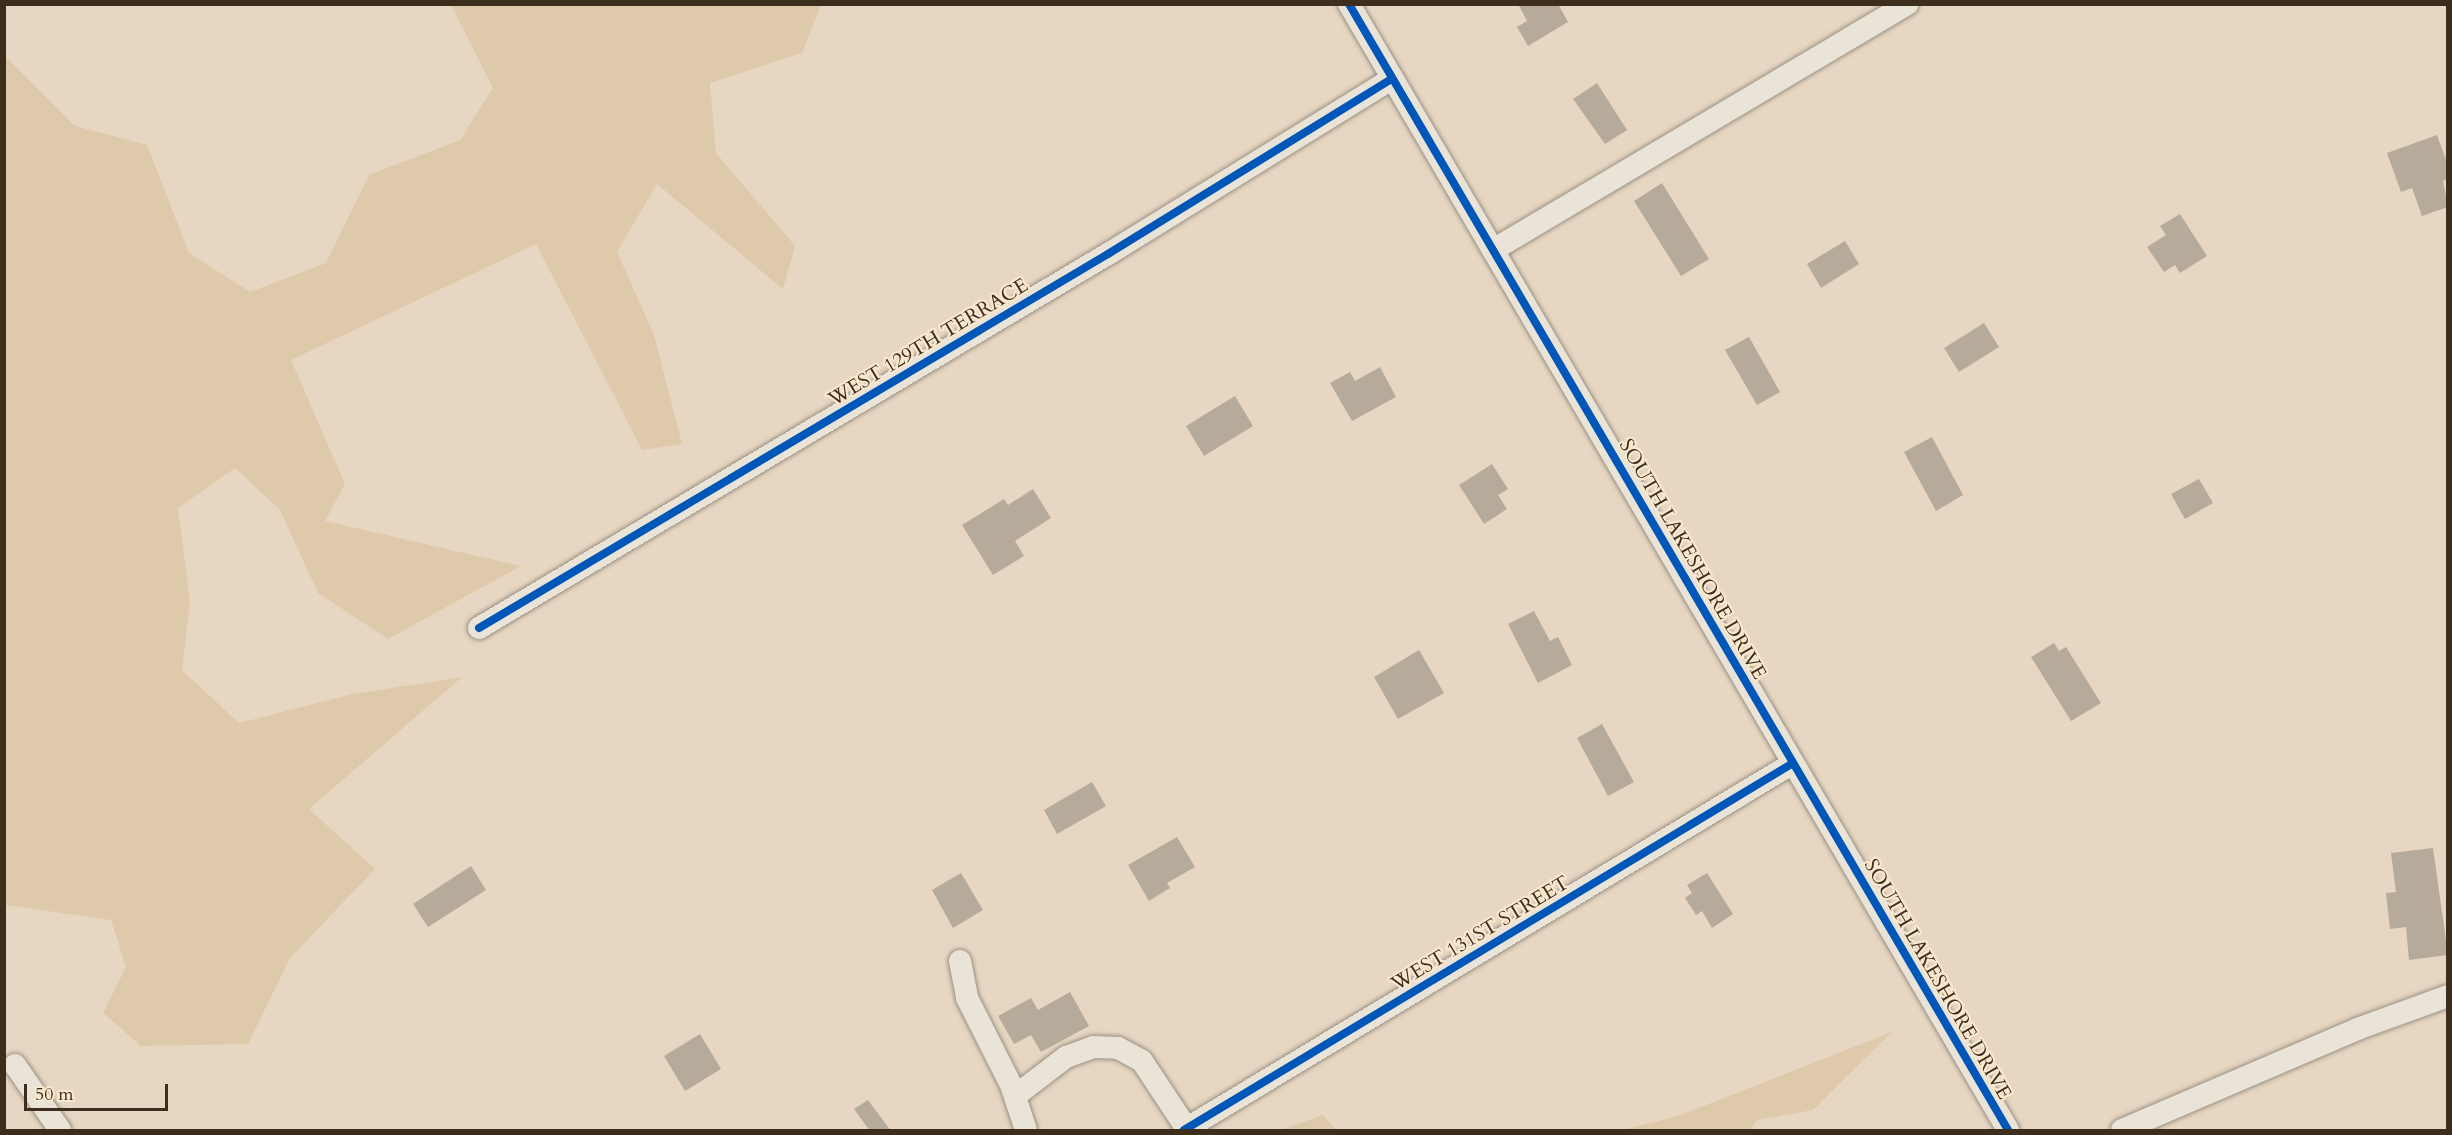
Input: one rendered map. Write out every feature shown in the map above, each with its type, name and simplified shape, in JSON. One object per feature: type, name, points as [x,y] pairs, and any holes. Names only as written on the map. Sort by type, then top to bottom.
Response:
[{"type":"street","name":"SOUTH LAKESHORE DRIVE","points":[[1349,4],[1390,80],[1493,250],[2008,1131]]},
{"type":"street","points":[[1493,250],[1907,4]]},
{"type":"street","name":"WEST 129TH TERRACE","points":[[479,628],[1108,254],[1390,80]]},
{"type":"street","name":"WEST 131ST STREET","points":[[1186,1130],[1793,763]]},
{"type":"street","points":[[960,961],[967,998],[1015,1096],[1026,1131]]},
{"type":"street","points":[[2122,1131],[2360,1028],[2448,996]]},
{"type":"street","points":[[1015,1096],[1066,1057],[1093,1047],[1118,1048],[1142,1061],[1186,1130]]},
{"type":"street","points":[[15,1065],[60,1131]]},
{"type":"shaded area","points":[[451,5],[821,5],[802,53],[710,83],[716,153],[795,246],[783,289],[657,184],[617,252],[654,335],[682,444],[642,450],[536,244],[291,360],[345,484],[325,521],[521,566],[388,639],[318,593],[280,510],[235,468],[178,508],[190,602],[182,670],[239,723],[348,695],[462,677],[309,809],[375,869],[290,958],[248,1044],[141,1046],[103,1013],[126,967],[111,920],[5,905],[5,56],[75,126],[147,145],[189,253],[250,292],[326,263],[369,175],[460,140],[493,88]]},
{"type":"shaded area","points":[[1892,1032],[1813,1110],[1757,1120],[1750,1130],[1623,1130],[1678,1116]]},
{"type":"shaded area","points":[[1323,1115],[1336,1130],[1281,1130]]},
{"type":"building","points":[[1518,4],[1558,4],[1568,22],[1528,46],[1517,27],[1527,21]]},
{"type":"building","points":[[1597,83],[1627,130],[1605,144],[1573,99]]},
{"type":"building","points":[[2437,135],[2448,165],[2448,179],[2443,181],[2448,207],[2422,216],[2412,188],[2401,192],[2387,153]]},
{"type":"building","points":[[1662,183],[1709,259],[1681,276],[1634,201]]},
{"type":"building","points":[[2180,214],[2207,256],[2180,273],[2175,265],[2164,272],[2147,247],[2166,235],[2160,226]]},
{"type":"building","points":[[1845,241],[1859,264],[1821,288],[1807,264]]},
{"type":"building","points":[[1984,323],[1999,347],[1959,372],[1944,348]]},
{"type":"building","points":[[1749,337],[1780,392],[1757,405],[1725,350]]},
{"type":"building","points":[[1380,367],[1396,397],[1352,421],[1330,383],[1350,372],[1355,381]]},
{"type":"building","points":[[1235,396],[1253,426],[1204,456],[1186,426]]},
{"type":"building","points":[[1932,437],[1963,495],[1936,511],[1904,452]]},
{"type":"building","points":[[1492,464],[1508,489],[1498,495],[1507,509],[1484,524],[1459,485]]},
{"type":"building","points":[[2199,479],[2213,503],[2185,519],[2171,494]]},
{"type":"building","points":[[1033,489],[1051,518],[1015,541],[1024,556],[993,575],[962,525],[1004,499],[1008,505]]},
{"type":"building","points":[[1534,611],[1550,641],[1558,637],[1572,665],[1538,683],[1508,624]]},
{"type":"building","points":[[2054,643],[2059,651],[2066,647],[2101,703],[2071,721],[2031,657]]},
{"type":"building","points":[[1419,650],[1444,693],[1398,719],[1374,677]]},
{"type":"building","points":[[1602,724],[1634,782],[1608,796],[1577,738]]},
{"type":"building","points":[[1092,782],[1106,806],[1057,834],[1044,810]]},
{"type":"building","points":[[1177,837],[1195,867],[1167,883],[1170,888],[1149,901],[1128,865]]},
{"type":"building","points":[[2433,848],[2448,955],[2409,960],[2406,927],[2390,929],[2386,893],[2396,892],[2391,853]]},
{"type":"building","points":[[471,866],[486,890],[428,927],[413,904]]},
{"type":"building","points":[[961,873],[983,910],[953,928],[932,890]]},
{"type":"building","points":[[1707,873],[1733,914],[1712,928],[1702,911],[1696,915],[1685,898],[1692,893],[1687,885]]},
{"type":"building","points":[[1070,992],[1089,1026],[1041,1052],[1031,1035],[1014,1044],[998,1016],[1031,998],[1038,1010]]},
{"type":"building","points":[[700,1034],[721,1069],[685,1091],[664,1056]]},
{"type":"building","points":[[868,1100],[891,1131],[870,1131],[854,1109]]},
{"type":"cycle path","points":[[1349,4],[2008,1130]]},
{"type":"cycle path","points":[[479,628],[1108,254],[1390,80]]},
{"type":"cycle path","points":[[1184,1130],[1793,763]]}]
